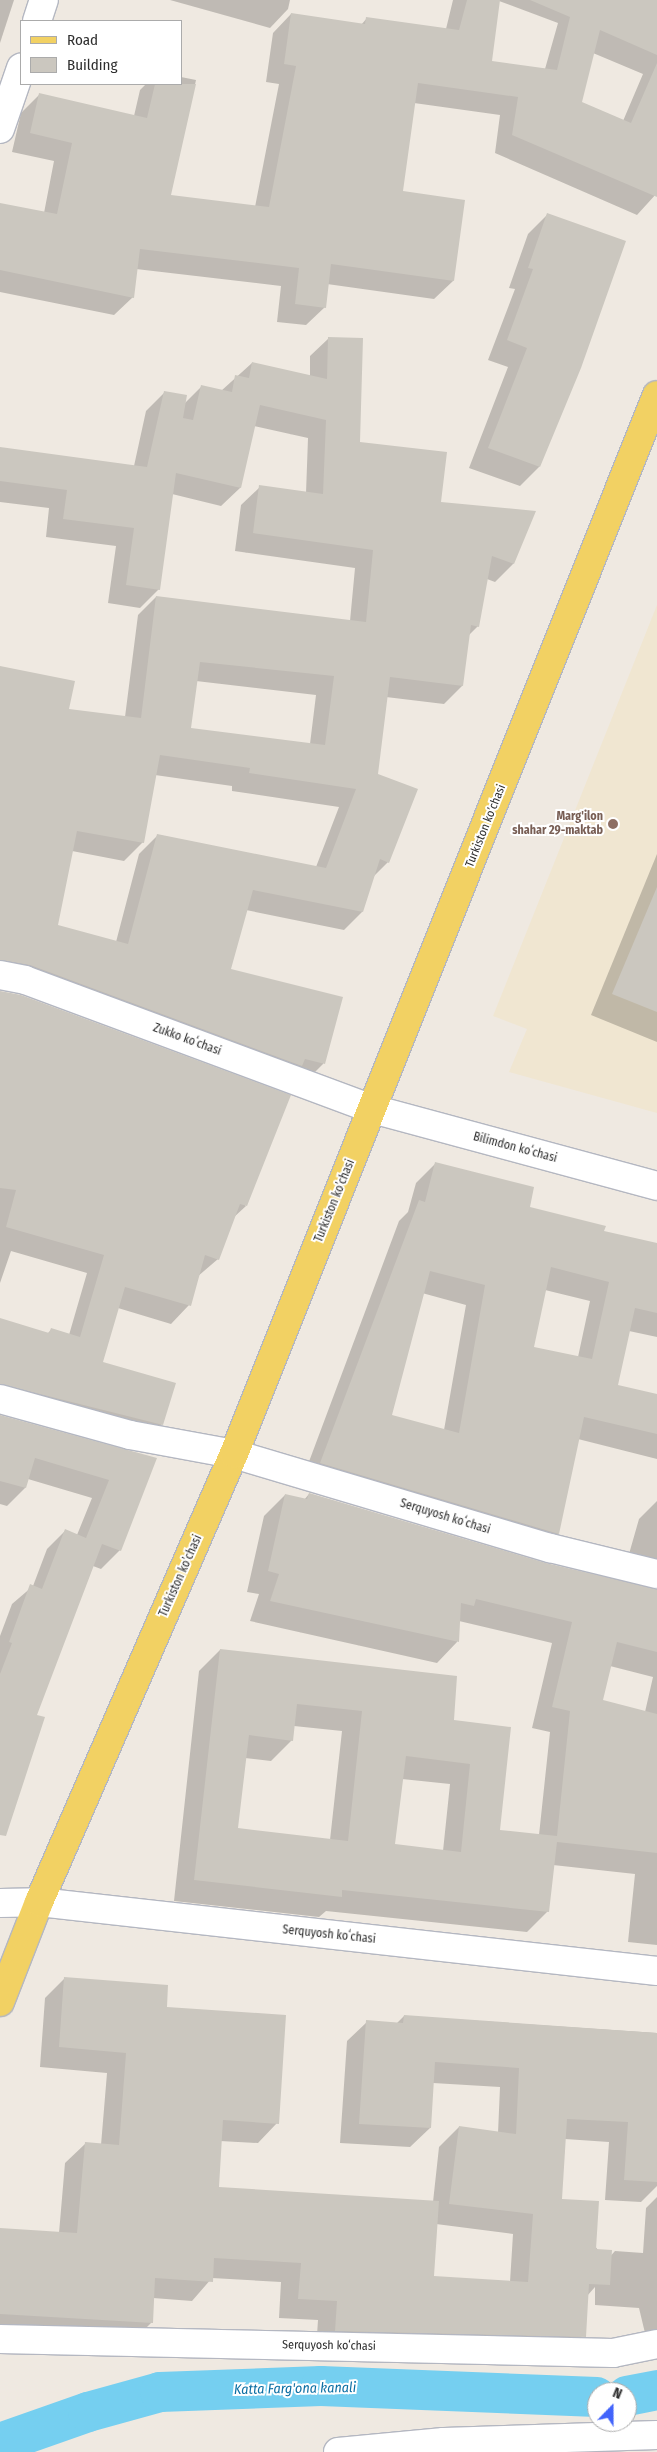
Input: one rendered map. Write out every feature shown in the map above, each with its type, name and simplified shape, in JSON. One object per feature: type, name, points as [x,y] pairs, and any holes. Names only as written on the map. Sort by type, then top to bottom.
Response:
[{"type":"main road","name":"Turkiston ko’chasi","points":[[0,2002],[39,1902],[234,1454],[657,396]]},
{"type":"street","points":[[37,20],[44,0]]},
{"type":"street","points":[[0,130],[20,71]]},
{"type":"street","name":"Zukko koʻchasi","points":[[0,975],[24,980],[372,1109]]},
{"type":"street","name":"Bilimdon koʻchasi","points":[[372,1109],[657,1186]]},
{"type":"street","name":"Serquyosh koʻchasi","points":[[0,1398],[130,1435],[234,1454],[550,1548],[657,1574]]},
{"type":"street","name":"Serquyosh koʻchasi","points":[[0,1903],[39,1902],[657,1971]]},
{"type":"street","name":"Serquyosh koʻchasi","points":[[0,2339],[613,2353],[657,2344]]},
{"type":"street","points":[[338,2452],[657,2435]]},
{"type":"shaded area","name":"Marg'ilon shahar 29-maktab","points":[[657,605],[657,1113],[509,1072],[527,1029],[493,1016]]},
{"type":"building","points":[[467,0],[500,0],[492,61],[557,70],[570,17],[530,0],[657,0],[657,55],[600,30],[582,102],[631,123],[657,63],[657,197],[512,135],[518,97],[418,83],[403,191],[465,200],[454,281],[331,264],[326,308],[295,304],[299,268],[140,249],[134,298],[0,270],[0,203],[57,214],[72,143],[30,133],[39,93],[147,118],[155,85],[196,84],[171,195],[269,207],[296,66],[284,64],[291,13],[365,24],[366,17],[459,30]]},
{"type":"building","points":[[547,213],[626,241],[581,368],[540,467],[488,448],[527,348],[507,340],[533,269],[528,268]]},
{"type":"building","points":[[328,337],[363,338],[360,442],[447,452],[441,502],[536,511],[514,564],[492,556],[479,627],[471,625],[463,686],[390,677],[378,774],[418,789],[389,863],[380,859],[363,912],[253,890],[231,969],[343,997],[325,1064],[305,1059],[302,1066],[30,965],[0,960],[0,666],[75,681],[69,709],[141,718],[156,596],[366,622],[373,550],[253,533],[259,485],[323,494],[326,420],[260,405],[241,488],[176,473],[160,590],[126,585],[134,528],[63,519],[67,490],[0,481],[0,447],[147,467],[164,391],[187,395],[183,418],[193,420],[201,385],[232,392],[235,375],[249,378],[252,362],[327,379]],"holes":[[[200,662],[334,676],[325,745],[191,728]],[[160,755],[250,768],[249,773],[356,789],[326,868],[157,834],[128,944],[58,925],[77,831],[144,843]]]},
{"type":"building","points":[[657,887],[657,1012],[612,994]]},
{"type":"building","points":[[0,991],[21,995],[291,1095],[247,1206],[240,1204],[219,1260],[205,1255],[191,1306],[125,1287],[103,1362],[176,1383],[163,1425],[0,1384],[0,1318],[49,1333],[51,1328],[80,1337],[104,1255],[6,1227],[16,1190],[0,1188]]},
{"type":"building","points":[[435,1162],[534,1187],[530,1207],[606,1226],[604,1231],[657,1243],[657,1313],[635,1308],[618,1385],[657,1394],[657,1434],[584,1417],[559,1534],[320,1463],[419,1200],[425,1202]],"holes":[[[551,1267],[609,1282],[592,1359],[534,1347]],[[430,1271],[485,1285],[459,1433],[392,1415]]]},
{"type":"building","points":[[0,1415],[157,1458],[121,1551],[102,1544],[37,1715],[45,1717],[6,1836],[0,1835],[0,1674],[12,1643],[9,1642],[30,1584],[42,1589],[65,1529],[86,1538],[109,1480],[35,1458],[26,1488],[0,1481]]},
{"type":"building","points":[[309,1493],[546,1563],[657,1589],[657,1652],[617,1642],[603,1700],[657,1714],[657,1853],[557,1842],[549,1912],[342,1890],[342,1897],[194,1880],[220,1649],[457,1676],[454,1720],[511,1727],[500,1830],[557,1836],[570,1711],[552,1707],[572,1622],[476,1599],[474,1606],[461,1603],[459,1642],[270,1601],[279,1574],[268,1571],[285,1494],[307,1499]],"holes":[[[297,1704],[362,1711],[348,1841],[238,1828],[249,1735],[293,1741]],[[406,1756],[470,1764],[461,1852],[395,1844]]]},
{"type":"building","points":[[64,1977],[168,1985],[167,2007],[286,2015],[279,2124],[223,2120],[219,2187],[439,2201],[434,2276],[528,2282],[533,2214],[449,2204],[459,2126],[516,2134],[519,2068],[435,2062],[431,2128],[359,2124],[366,2020],[403,2023],[404,2015],[657,2033],[657,2182],[624,2180],[628,2122],[567,2119],[562,2199],[599,2201],[596,2249],[612,2250],[610,2285],[589,2284],[586,2337],[335,2331],[337,2301],[298,2299],[301,2263],[214,2258],[213,2282],[155,2278],[153,2323],[0,2314],[0,2228],[77,2233],[85,2142],[119,2145],[126,2053],[59,2047]]},
{"type":"waterway","name":"Katta Farg'ona kanali","points":[[0,2443],[88,2412],[160,2392],[321,2386],[587,2397]]},
{"type":"waterway","name":"Katta Farg'ona kanali","points":[[637,2394],[657,2390]]},
{"type":"place","name":"Marg'ilon shahar 29-maktab","points":[[613,824]]}]
